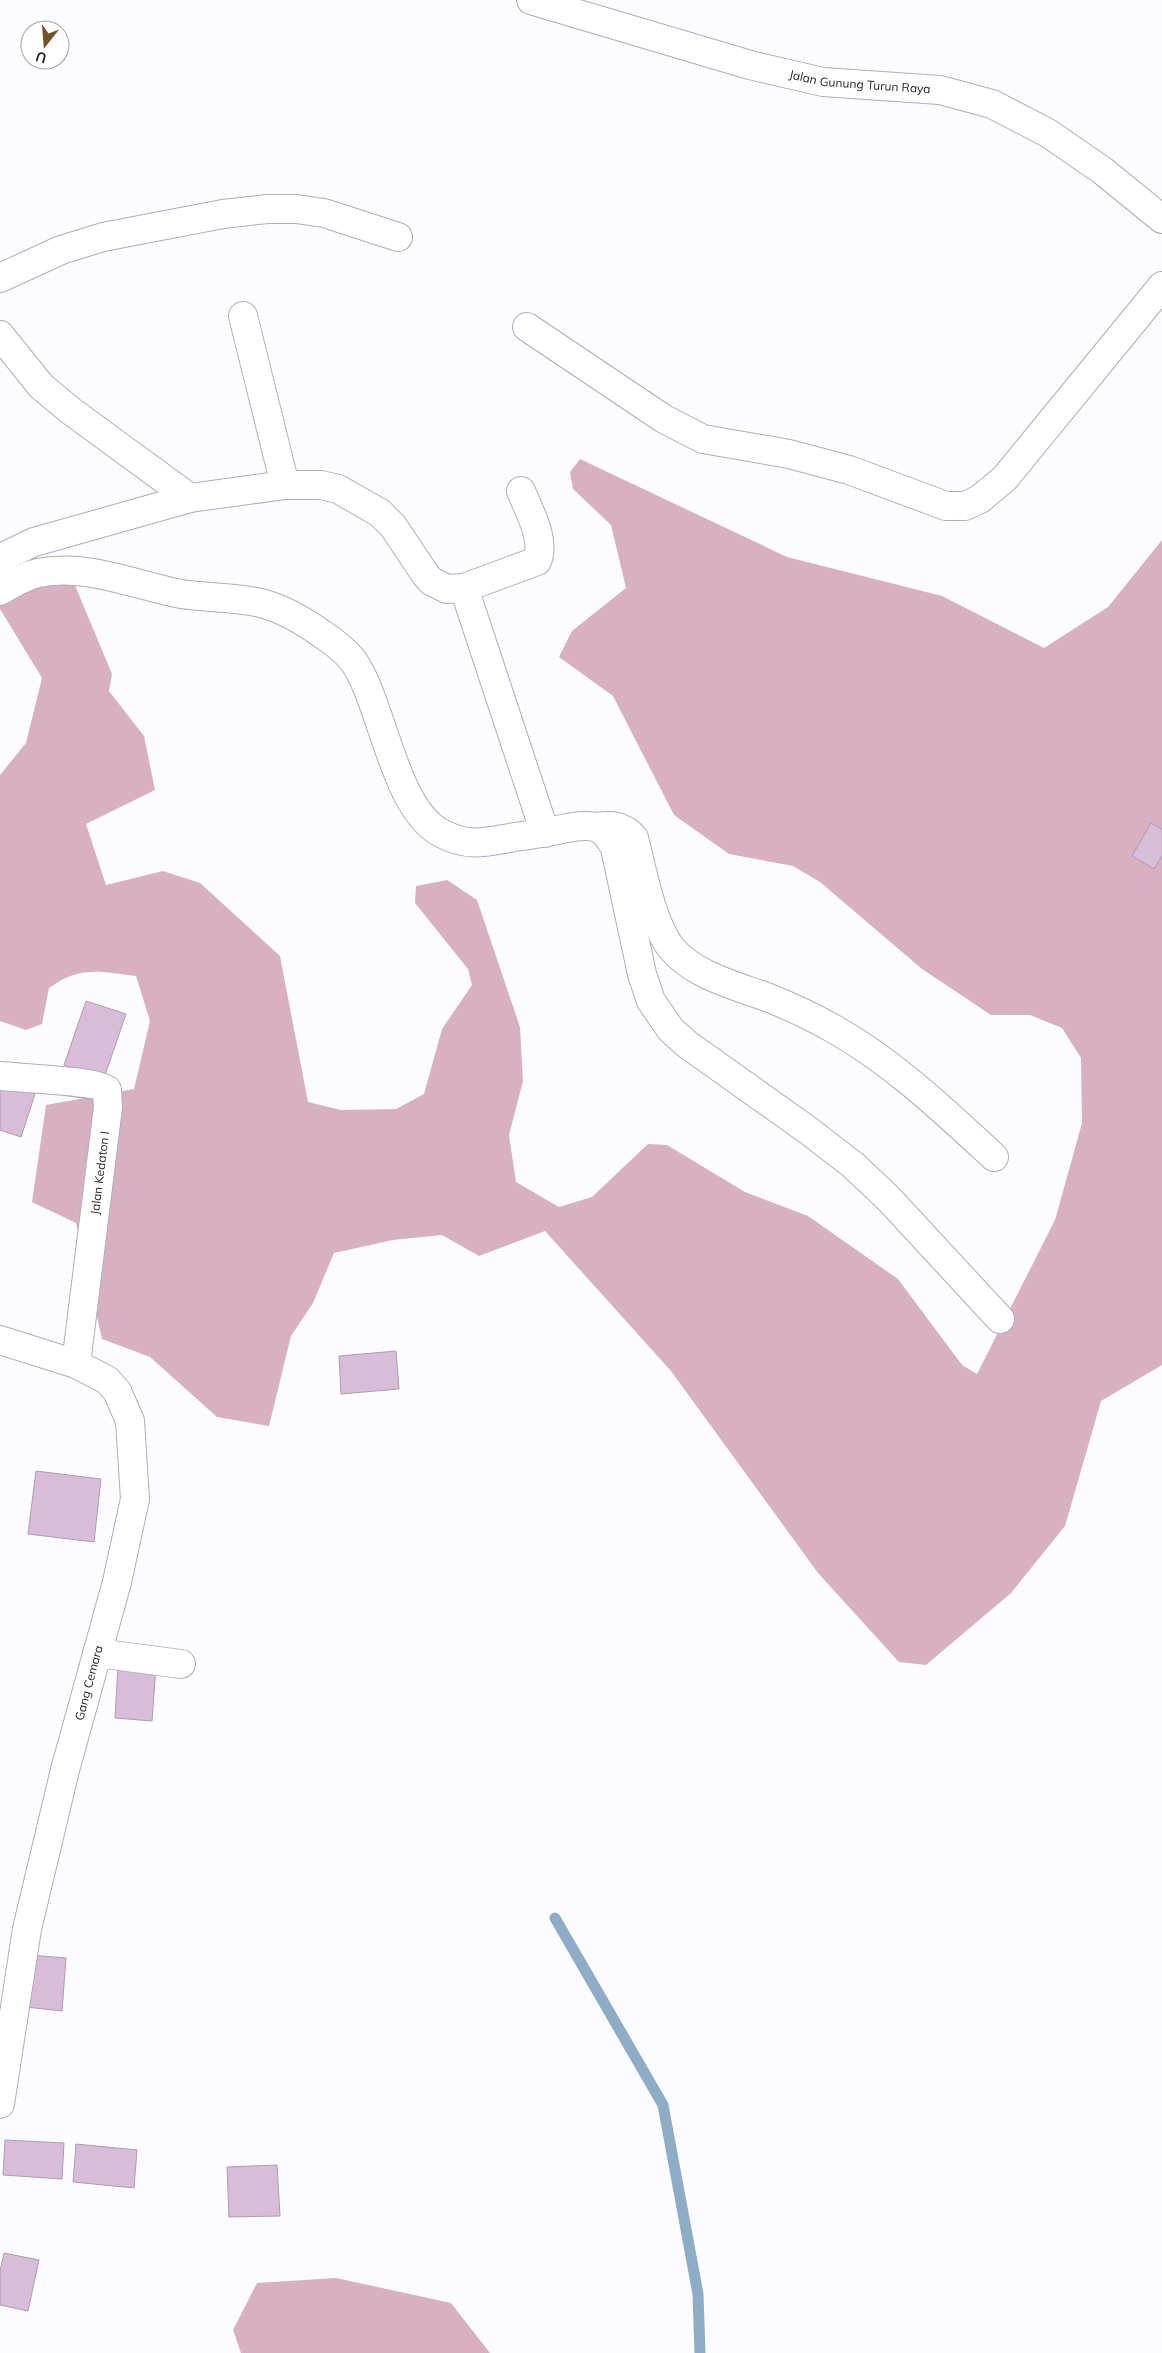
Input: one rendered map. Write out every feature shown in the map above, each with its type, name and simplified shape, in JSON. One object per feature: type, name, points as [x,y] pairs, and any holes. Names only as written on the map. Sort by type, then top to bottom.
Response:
[{"type":"street","name":"Jalan Gunung Turun Raya","points":[[531,0],[750,65],[823,82],[940,90],[992,104],[1048,133],[1102,171],[1162,219]]},
{"type":"street","points":[[0,278],[61,250],[103,237],[224,214],[277,209],[324,213],[398,237]]},
{"type":"street","points":[[528,327],[664,419],[703,439],[789,454],[849,470],[946,506],[965,506],[980,499],[1005,478],[1162,286]]},
{"type":"street","points":[[243,316],[285,485]]},
{"type":"street","points":[[0,335],[42,386],[71,411],[190,498]]},
{"type":"street","points":[[0,563],[7,555],[34,542],[190,498],[285,485],[321,485],[338,489],[380,513],[393,526],[425,574],[432,581],[447,589],[464,588],[537,561],[540,544],[535,524],[521,491]]},
{"type":"street","points":[[0,591],[20,579],[38,573],[63,571],[92,573],[181,594],[259,603],[280,609],[309,624],[330,639],[356,665],[400,779],[422,816],[437,831],[467,844],[485,843],[578,826],[620,826],[634,838],[660,930],[672,948],[682,958],[696,968],[721,980],[803,1012],[867,1050],[911,1081],[994,1157]]},
{"type":"street","points":[[464,588],[545,832]]},
{"type":"street","points":[[596,827],[605,832],[615,848],[645,983],[651,1001],[671,1030],[853,1165],[889,1199],[1000,1319]]},
{"type":"street","name":"Jalan Kedaton I","points":[[0,1076],[88,1084],[104,1087],[107,1090],[107,1116],[76,1364]]},
{"type":"street","name":"Gang Cemara","points":[[0,1340],[76,1364],[107,1380],[117,1391],[130,1421],[134,1498],[116,1582],[65,1770],[28,1929],[0,2104]]},
{"type":"street","points":[[97,1653],[181,1664]]},
{"type":"shaded area","points":[[580,459],[787,557],[942,596],[1044,648],[1108,607],[1162,540],[1162,1365],[1101,1401],[1065,1526],[1011,1593],[926,1665],[899,1662],[818,1573],[671,1371],[545,1231],[479,1256],[442,1235],[393,1240],[334,1253],[313,1303],[291,1336],[269,1426],[217,1417],[150,1357],[102,1339],[76,1223],[32,1202],[46,1105],[134,1089],[150,1021],[136,976],[91,972],[71,976],[49,988],[42,1024],[26,1030],[0,1021],[0,775],[26,743],[42,678],[0,609],[0,574],[23,558],[56,558],[69,571],[112,674],[109,691],[144,736],[155,790],[86,824],[106,885],[163,871],[200,883],[280,956],[308,1102],[341,1110],[396,1109],[424,1094],[442,1029],[472,985],[468,969],[415,903],[416,886],[447,880],[477,900],[520,1027],[523,1081],[509,1135],[516,1182],[559,1207],[592,1197],[648,1144],[667,1145],[745,1192],[808,1216],[898,1279],[962,1365],[977,1374],[1055,1220],[1082,1123],[1081,1058],[1062,1028],[1030,1015],[991,1015],[922,969],[820,882],[793,866],[729,854],[674,815],[613,696],[559,657],[572,631],[626,588],[611,525],[573,489],[570,472]]},
{"type":"shaded area","points":[[336,2278],[451,2303],[490,2353],[241,2353],[233,2330],[257,2283]]},
{"type":"building","points":[[1151,823],[1162,829],[1162,856],[1154,869],[1132,856]]},
{"type":"building","points":[[86,1001],[126,1014],[104,1078],[64,1065]]},
{"type":"building","points":[[0,1082],[35,1094],[21,1137],[0,1130]]},
{"type":"building","points":[[396,1351],[399,1389],[341,1394],[339,1356]]},
{"type":"building","points":[[36,1471],[101,1479],[94,1542],[28,1534]]},
{"type":"building","points":[[118,1665],[156,1667],[152,1721],[115,1718]]},
{"type":"building","points":[[30,1955],[66,1958],[62,2011],[26,2007]]},
{"type":"building","points":[[5,2140],[64,2143],[62,2179],[3,2175]]},
{"type":"building","points":[[76,2144],[137,2150],[134,2188],[73,2182]]},
{"type":"building","points":[[277,2165],[280,2216],[229,2217],[227,2167]]},
{"type":"building","points":[[4,2253],[39,2260],[28,2311],[0,2305],[0,2271]]},
{"type":"waterway","points":[[555,1918],[663,2105],[698,2294],[700,2353]]}]
